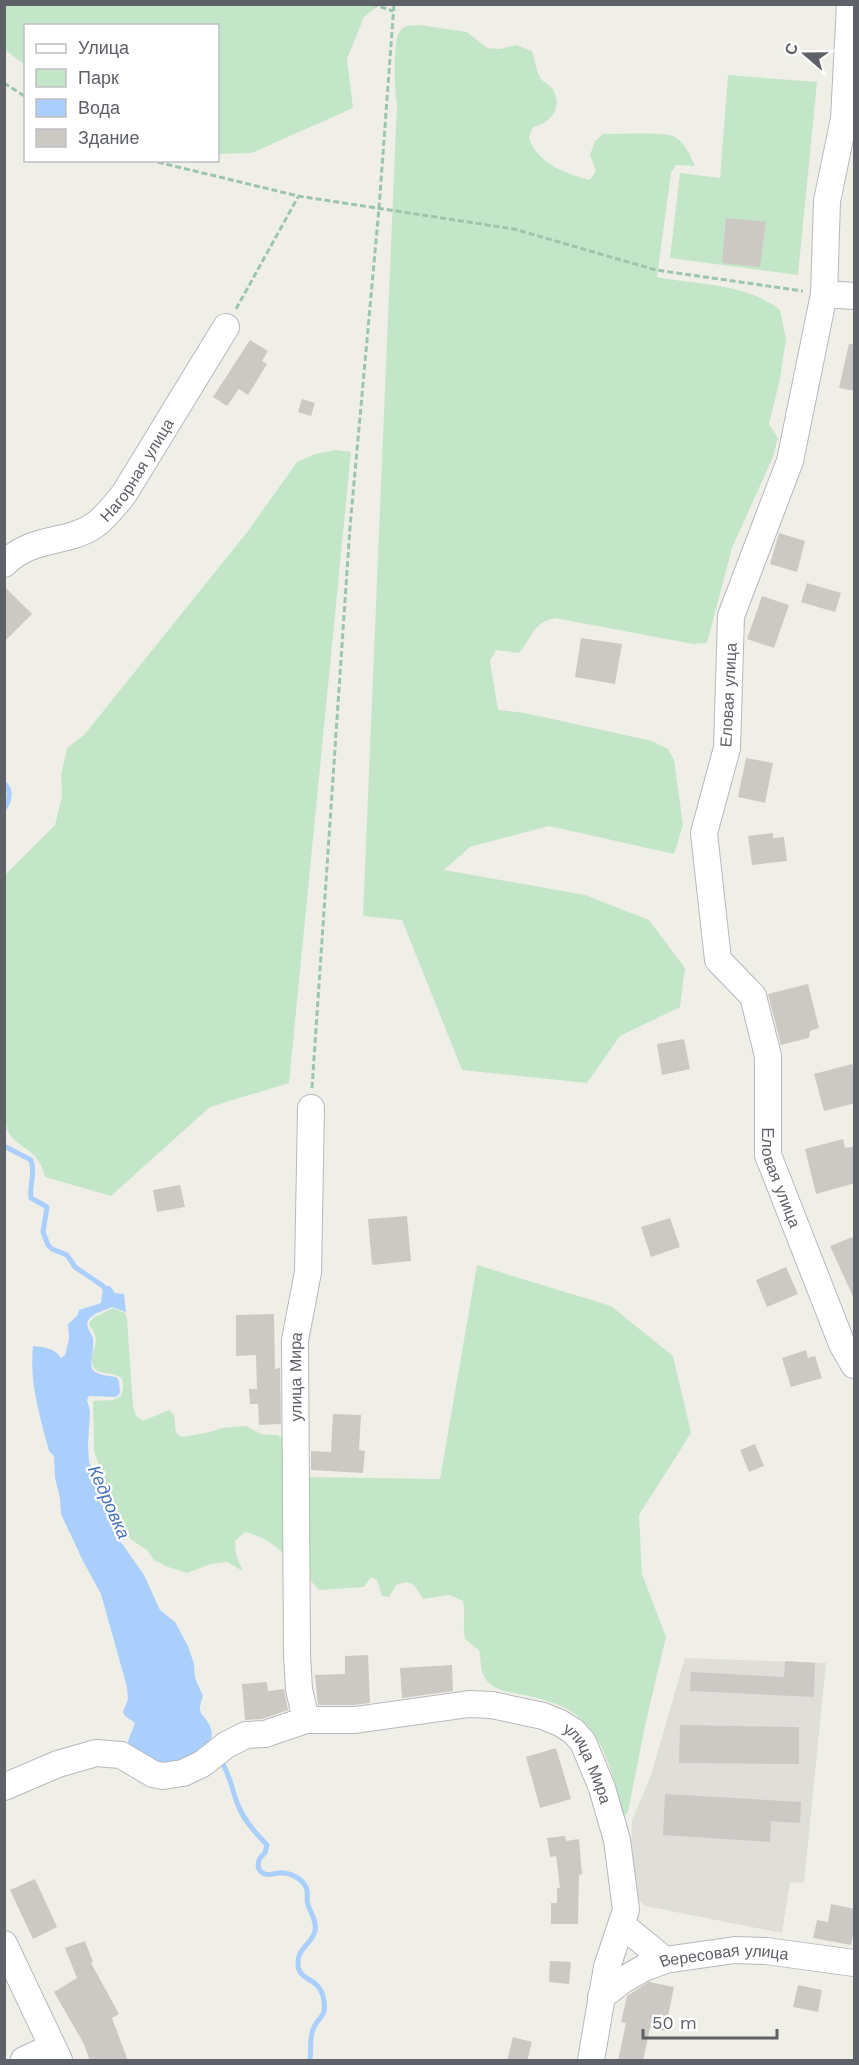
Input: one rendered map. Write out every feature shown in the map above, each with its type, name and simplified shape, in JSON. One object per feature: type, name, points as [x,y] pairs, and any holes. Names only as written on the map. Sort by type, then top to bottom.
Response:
[{"type":"street","name":"Еловая улица","points":[[850,4],[844,119],[827,201],[824,294],[790,461],[731,616],[727,748],[704,834],[718,960],[753,996],[768,1056],[768,1155],[842,1344],[855,1365]]},
{"type":"street","points":[[824,294],[855,296]]},
{"type":"street","name":"Нагорная улица","points":[[4,564],[29,546],[94,526],[108,513],[124,494],[226,327]]},
{"type":"street","name":"улица Мира","points":[[306,1720],[299,1689],[297,1655],[295,1340],[308,1272],[311,1108]]},
{"type":"street","name":"улица Мира","points":[[4,1787],[58,1764],[96,1753],[121,1755],[153,1774],[163,1776],[183,1773],[202,1764],[226,1745],[246,1735],[265,1734],[306,1720],[355,1720],[469,1704],[492,1705],[543,1716],[560,1723],[573,1731],[583,1742],[602,1788],[617,1840],[626,1910],[607,1967],[591,2061]]},
{"type":"street","points":[[622,1925],[665,1960]]},
{"type":"street","points":[[4,1944],[55,2054],[24,2061]]},
{"type":"street","name":"Вересовая улица","points":[[601,1997],[623,1980],[644,1968],[665,1960],[746,1950],[855,1963]]},
{"type":"path","points":[[372,4],[393,11]]},
{"type":"path","points":[[311,1108],[350,528],[379,208],[394,4]]},
{"type":"path","points":[[4,83],[24,96]]},
{"type":"path","points":[[157,162],[298,196],[514,229],[664,272],[824,294]]},
{"type":"path","points":[[226,327],[298,196]]},
{"type":"shaded area","points":[[685,1658],[826,1663],[804,1883],[790,1882],[782,1933],[645,1906],[630,1893],[632,1820],[650,1778]]},
{"type":"green space","points":[[5,4],[379,4],[364,17],[347,59],[353,108],[252,153],[219,154],[219,24],[24,24],[24,64],[5,50]]},
{"type":"green space","points":[[419,25],[467,32],[487,48],[500,49],[516,45],[532,51],[539,76],[552,88],[557,102],[550,118],[533,127],[529,137],[538,154],[562,171],[590,180],[596,171],[590,155],[595,141],[603,134],[660,134],[673,136],[681,142],[695,166],[676,165],[671,173],[657,277],[721,286],[767,301],[780,310],[786,339],[780,379],[769,424],[778,438],[773,457],[732,548],[707,643],[693,644],[555,618],[537,627],[519,653],[496,650],[490,661],[498,710],[525,713],[652,741],[668,749],[674,760],[683,825],[674,854],[549,826],[470,847],[444,870],[585,895],[649,920],[685,968],[680,1007],[620,1036],[587,1083],[462,1070],[402,920],[363,916],[397,103],[395,57],[400,31],[406,26]]},
{"type":"green space","points":[[728,75],[817,82],[798,275],[670,258],[680,173],[720,178]]},
{"type":"green space","points":[[336,450],[351,452],[289,1083],[210,1107],[111,1196],[45,1177],[37,1159],[11,1136],[6,1125],[5,875],[55,825],[62,796],[61,775],[67,748],[84,735],[248,531],[297,462],[315,454]]},
{"type":"green space","points":[[477,1265],[611,1306],[673,1356],[691,1433],[639,1515],[642,1574],[666,1637],[628,1812],[624,1816],[607,1759],[593,1732],[584,1721],[572,1712],[551,1702],[501,1690],[485,1679],[481,1669],[479,1650],[465,1639],[463,1601],[449,1595],[423,1599],[414,1585],[406,1582],[396,1585],[389,1597],[382,1596],[377,1580],[371,1577],[364,1587],[319,1590],[309,1579],[307,1477],[440,1479]]},
{"type":"green space","points":[[113,1308],[125,1313],[127,1319],[133,1406],[136,1416],[143,1421],[169,1410],[174,1415],[176,1433],[181,1437],[222,1428],[246,1426],[261,1434],[277,1435],[285,1439],[287,1450],[283,1553],[256,1535],[245,1532],[235,1541],[236,1555],[243,1571],[227,1562],[211,1564],[187,1573],[154,1560],[147,1550],[121,1530],[94,1451],[93,1401],[113,1400],[121,1396],[123,1386],[119,1376],[103,1373],[94,1368],[92,1358],[96,1337],[89,1323],[93,1318]]},
{"type":"water","points":[[110,1286],[115,1293],[124,1294],[126,1312],[112,1307],[95,1314],[88,1321],[87,1326],[93,1339],[91,1366],[97,1373],[116,1377],[119,1381],[120,1393],[116,1397],[89,1396],[87,1400],[90,1411],[89,1462],[114,1532],[144,1575],[160,1610],[175,1622],[188,1646],[194,1664],[195,1678],[203,1696],[200,1711],[209,1723],[212,1734],[207,1747],[201,1754],[190,1762],[181,1764],[156,1765],[130,1748],[128,1741],[135,1723],[123,1712],[128,1699],[127,1687],[101,1594],[61,1514],[54,1456],[49,1451],[34,1386],[33,1346],[52,1350],[61,1358],[65,1355],[69,1339],[68,1324],[77,1316],[79,1310],[101,1303],[103,1288]]},
{"type":"building","points":[[726,218],[766,222],[760,267],[722,263]]},
{"type":"building","points":[[250,340],[268,351],[262,361],[267,364],[248,395],[239,389],[227,406],[213,397]]},
{"type":"building","points":[[849,344],[855,344],[855,391],[839,388]]},
{"type":"building","points":[[302,399],[315,403],[311,416],[298,412]]},
{"type":"building","points":[[779,533],[805,541],[797,572],[770,564]]},
{"type":"building","points":[[807,583],[841,593],[835,612],[801,602]]},
{"type":"building","points":[[4,586],[32,614],[4,642]]},
{"type":"building","points":[[762,596],[789,605],[774,648],[747,639]]},
{"type":"building","points":[[581,638],[622,644],[615,684],[575,677]]},
{"type":"building","points":[[746,758],[773,763],[765,803],[738,797]]},
{"type":"building","points":[[773,833],[773,838],[784,837],[787,861],[752,865],[748,836]]},
{"type":"building","points":[[808,984],[819,1028],[810,1031],[809,1038],[781,1045],[768,994]]},
{"type":"building","points":[[684,1039],[690,1069],[662,1075],[657,1044]]},
{"type":"building","points":[[852,1064],[855,1075],[855,1103],[824,1111],[814,1074]]},
{"type":"building","points":[[843,1139],[845,1148],[855,1146],[855,1183],[816,1194],[805,1149]]},
{"type":"building","points":[[180,1185],[185,1207],[157,1212],[153,1190]]},
{"type":"building","points":[[407,1216],[411,1261],[372,1265],[368,1219]]},
{"type":"building","points":[[670,1218],[680,1247],[651,1257],[641,1227]]},
{"type":"building","points":[[855,1236],[855,1301],[830,1246]]},
{"type":"building","points":[[786,1267],[798,1294],[767,1307],[756,1280]]},
{"type":"building","points":[[274,1314],[275,1369],[280,1368],[281,1424],[259,1425],[258,1404],[250,1404],[249,1389],[257,1389],[256,1355],[236,1356],[236,1315]]},
{"type":"building","points":[[806,1350],[808,1358],[815,1356],[822,1378],[791,1387],[782,1358]]},
{"type":"building","points":[[333,1414],[361,1415],[359,1450],[365,1451],[363,1473],[311,1470],[311,1451],[331,1452]]},
{"type":"building","points":[[755,1444],[764,1466],[749,1472],[740,1450]]},
{"type":"building","points":[[368,1655],[370,1703],[318,1705],[315,1675],[345,1674],[345,1656]]},
{"type":"building","points":[[785,1661],[815,1663],[814,1697],[690,1691],[691,1672],[784,1677]]},
{"type":"building","points":[[452,1665],[453,1691],[402,1698],[400,1668]]},
{"type":"building","points":[[267,1682],[268,1691],[284,1689],[288,1710],[262,1719],[245,1720],[242,1684]]},
{"type":"building","points":[[680,1725],[799,1727],[799,1764],[679,1763]]},
{"type":"building","points":[[556,1748],[571,1799],[540,1808],[526,1757]]},
{"type":"building","points":[[665,1794],[801,1802],[800,1823],[771,1821],[770,1842],[663,1835]]},
{"type":"building","points":[[565,1836],[566,1841],[579,1839],[582,1874],[579,1875],[578,1924],[551,1924],[551,1903],[557,1903],[557,1888],[560,1888],[556,1856],[550,1857],[547,1838]]},
{"type":"building","points":[[35,1879],[57,1927],[33,1939],[10,1890]]},
{"type":"building","points":[[831,1904],[855,1909],[851,1945],[813,1938],[817,1920],[828,1922]]},
{"type":"building","points":[[85,1941],[93,1962],[91,1963],[119,2014],[112,2018],[128,2061],[90,2061],[84,2044],[54,1992],[77,1978],[65,1948]]},
{"type":"building","points":[[550,1961],[571,1962],[569,1984],[549,1982]]},
{"type":"building","points":[[649,1982],[674,1987],[665,2031],[650,2028],[643,2061],[618,2061],[626,2023],[621,2022],[627,1996]]},
{"type":"building","points":[[798,1985],[822,1990],[818,2012],[793,2007]]},
{"type":"building","points":[[513,2037],[532,2042],[527,2061],[507,2061]]},
{"type":"waterway","name":"Кедровка","points":[[4,783],[9,796],[4,809]]},
{"type":"waterway","name":"Кедровка","points":[[4,1146],[31,1160],[33,1170],[31,1198],[47,1207],[43,1232],[48,1245],[67,1255],[75,1267],[103,1286],[107,1292]]},
{"type":"waterway","name":"Кедровка","points":[[220,1759],[240,1811],[267,1845],[259,1861],[259,1870],[267,1874],[291,1875],[302,1881],[306,1887],[307,1903],[315,1928],[311,1939],[300,1953],[298,1962],[301,1973],[317,1985],[323,1996],[324,2004],[323,2014],[312,2033],[310,2060]]}]
